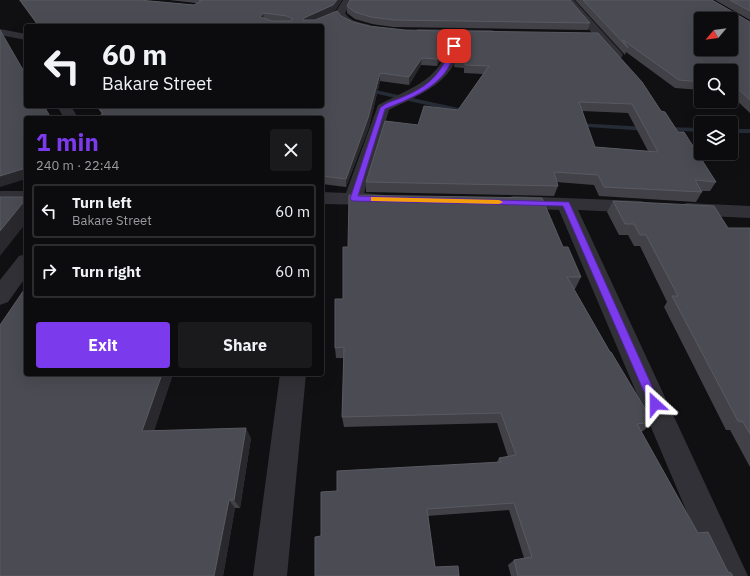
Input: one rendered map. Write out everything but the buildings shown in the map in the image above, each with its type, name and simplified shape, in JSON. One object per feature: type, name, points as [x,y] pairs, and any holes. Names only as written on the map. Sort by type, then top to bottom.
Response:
[{"type":"street","points":[[348,0],[340,13],[344,20],[367,28],[380,29]]},
{"type":"street","points":[[569,0],[625,65]]},
{"type":"street","points":[[0,32],[24,37]]},
{"type":"street","points":[[405,32],[507,33]]},
{"type":"street","points":[[353,199],[383,108],[411,96],[435,80],[447,65],[454,46],[454,33]]},
{"type":"street","points":[[585,36],[601,36]]},
{"type":"street","points":[[0,197],[24,197]]},
{"type":"street","points":[[324,198],[393,200]]},
{"type":"street","points":[[495,202],[750,212]]},
{"type":"street","points":[[566,204],[731,576]]},
{"type":"street","points":[[0,296],[24,264]]},
{"type":"street","points":[[270,576],[293,376]]},
{"type":"waterway","points":[[366,90],[463,111]]},
{"type":"waterway","points":[[575,125],[648,129]]},
{"type":"waterway","points":[[665,129],[694,130]]},
{"type":"waterway","points":[[738,131],[750,131]]},
{"type":"slow traffic","points":[[374,199],[499,202]]},
{"type":"route","points":[[454,46],[447,65],[435,80],[411,96],[383,108],[353,199],[566,204],[655,404]]}]
